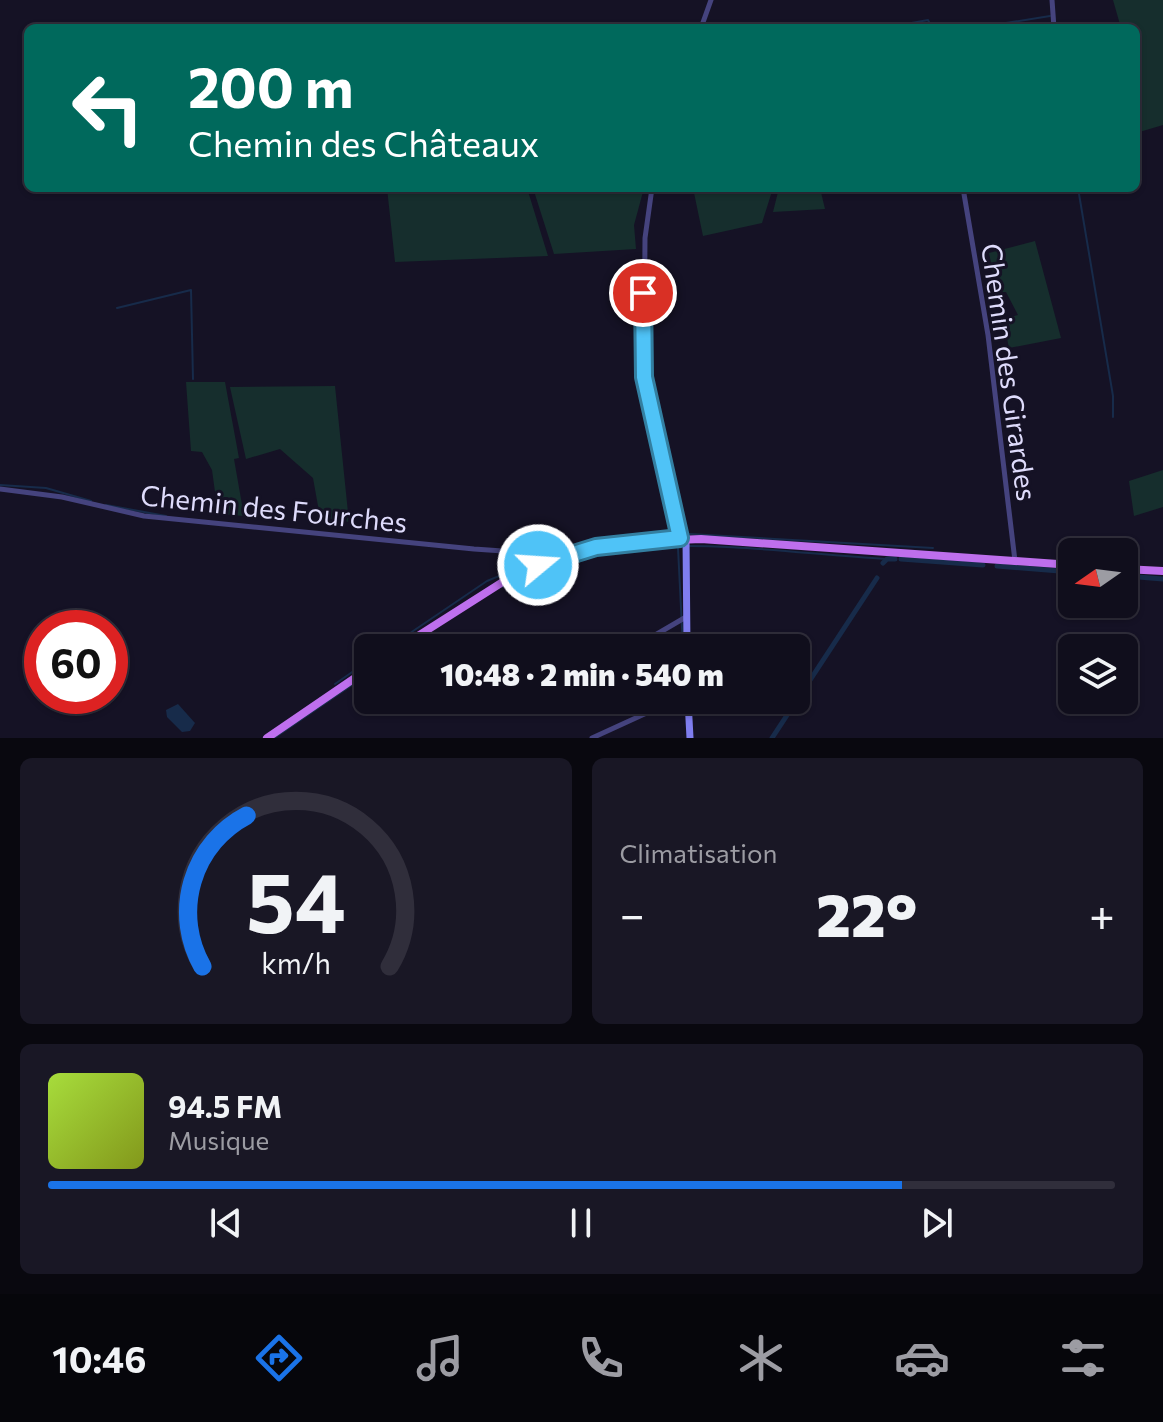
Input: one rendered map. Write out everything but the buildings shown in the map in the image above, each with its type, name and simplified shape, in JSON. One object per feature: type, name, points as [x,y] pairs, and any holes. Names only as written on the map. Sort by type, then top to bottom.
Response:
[{"type":"main road","points":[[420,634],[476,596],[538,565],[596,547],[683,538],[1058,564]]},
{"type":"main road","points":[[1138,570],[1163,571]]},
{"type":"main road","points":[[267,738],[354,679]]},
{"type":"street","points":[[702,24],[711,0]]},
{"type":"street","points":[[1052,0],[1054,24]]},
{"type":"street","points":[[651,192],[645,238],[644,377],[683,538],[687,634]]},
{"type":"street","name":"Chemin des Girardes","points":[[964,192],[988,335],[1015,561]]},
{"type":"street","name":"Chemin des Fourches","points":[[0,489],[176,520],[474,549],[516,549],[531,553],[538,565]]},
{"type":"street","points":[[657,634],[686,617]]},
{"type":"street","points":[[592,738],[644,714]]},
{"type":"street","points":[[689,714],[690,738]]},
{"type":"green space","points":[[1113,0],[1163,0],[1163,125],[1140,132],[1140,24],[1120,24]]},
{"type":"green space","points":[[387,192],[528,192],[548,256],[395,262]]},
{"type":"green space","points":[[534,192],[643,192],[634,225],[636,249],[554,254]]},
{"type":"green space","points":[[694,192],[772,192],[762,223],[703,236]]},
{"type":"green space","points":[[778,192],[821,192],[825,209],[773,212]]},
{"type":"green space","points":[[1035,241],[1061,338],[1009,348],[1003,319],[1018,315],[1006,292],[997,292],[989,253]]},
{"type":"green space","points":[[186,382],[225,382],[239,458],[234,459],[244,516],[218,514],[212,470],[202,452],[191,451]]},
{"type":"green space","points":[[335,386],[349,522],[320,517],[313,478],[280,449],[246,459],[230,387]]},
{"type":"green space","points":[[1163,470],[1163,507],[1134,516],[1129,481]]},
{"type":"water","points":[[178,704],[195,723],[190,731],[182,732],[167,717],[166,710]]},
{"type":"waterway","points":[[1000,24],[1050,16]]},
{"type":"waterway","points":[[906,24],[928,20],[930,24]]},
{"type":"waterway","points":[[1079,192],[1113,396],[1113,417]]},
{"type":"waterway","points":[[117,308],[191,290],[193,379]]},
{"type":"waterway","points":[[0,485],[46,488],[91,501]]},
{"type":"waterway","points":[[106,505],[166,516]]},
{"type":"waterway","points":[[577,549],[615,538],[672,533],[933,548]]},
{"type":"waterway","points":[[502,587],[547,567],[593,554],[641,548],[739,548],[886,559]]},
{"type":"waterway","points":[[678,548],[682,634]]},
{"type":"waterway","points":[[539,560],[559,554]]},
{"type":"waterway","points":[[883,563],[887,559],[895,559]]},
{"type":"waterway","points":[[901,559],[983,565]]},
{"type":"waterway","points":[[409,634],[487,581],[533,562]]},
{"type":"waterway","points":[[997,566],[1058,571]]},
{"type":"waterway","points":[[1138,577],[1163,579]]},
{"type":"waterway","points":[[772,738],[877,578]]},
{"type":"waterway","points":[[335,684],[354,671]]},
{"type":"waterway","points":[[274,738],[354,684]]},
{"type":"route","points":[[538,565],[596,547],[680,538],[644,377],[643,293]]}]
